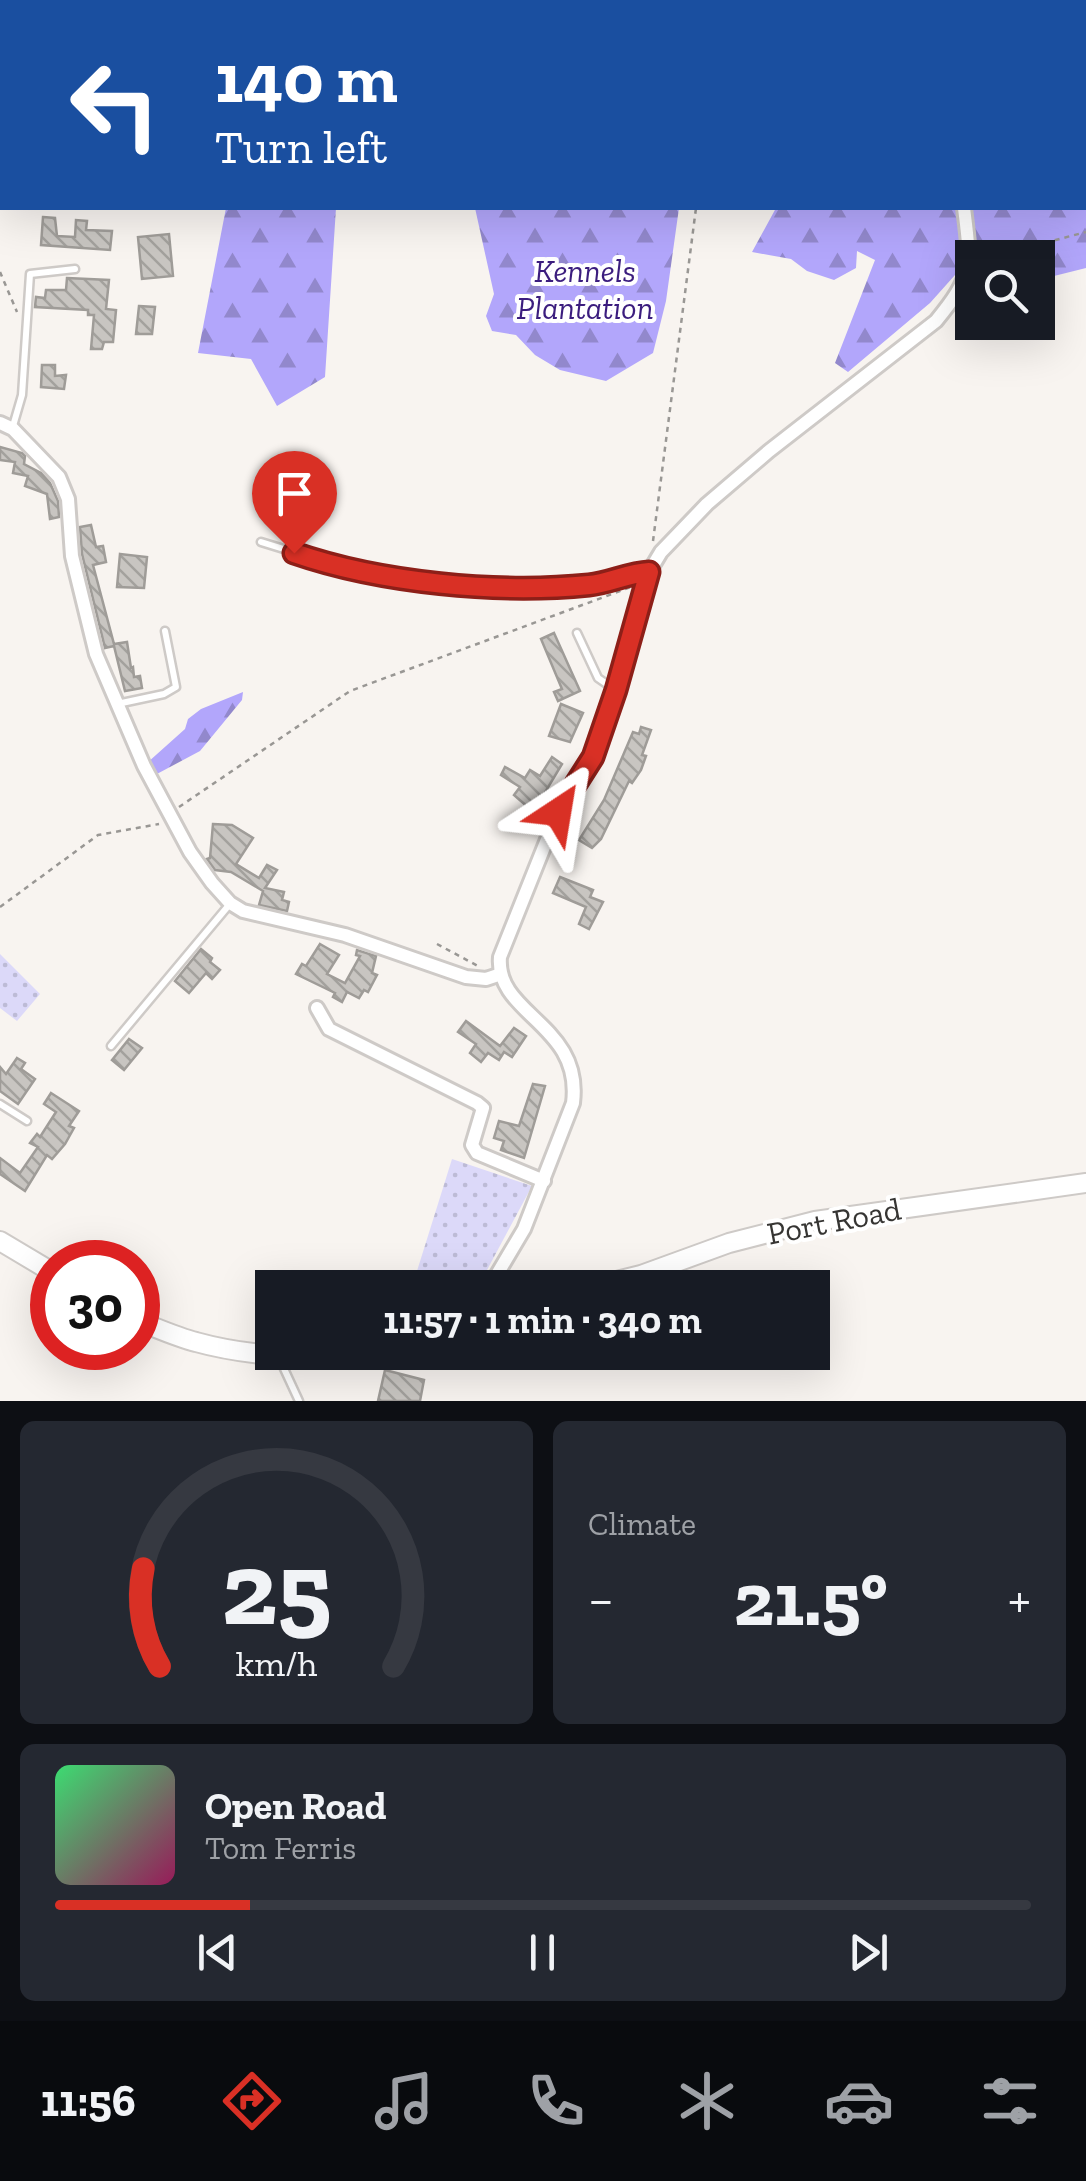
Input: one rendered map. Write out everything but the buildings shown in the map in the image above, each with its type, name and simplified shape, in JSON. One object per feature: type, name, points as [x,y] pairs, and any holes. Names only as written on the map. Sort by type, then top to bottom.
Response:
[{"type":"street","points":[[494,976],[558,812],[593,757],[648,577],[660,552],[707,504],[936,320],[956,296],[970,267],[964,210]]},
{"type":"street","points":[[6,426],[59,478],[68,499],[72,556],[87,621],[116,704],[200,868],[230,903],[257,914],[345,935],[466,977],[494,976]]},
{"type":"street","points":[[494,976],[552,1034],[568,1057],[576,1081],[573,1102],[544,1181],[524,1229],[500,1270]]},
{"type":"street","points":[[318,1008],[328,1029],[477,1103],[483,1108],[472,1145],[478,1152],[544,1181]]},
{"type":"street","name":"Port Road","points":[[655,1270],[743,1238],[815,1221],[1086,1184]]},
{"type":"street","points":[[0,1240],[30,1258]]},
{"type":"street","points":[[160,1329],[198,1343],[255,1351]]},
{"type":"lane","points":[[6,426],[22,395],[30,274],[75,269]]},
{"type":"lane","points":[[262,542],[368,575],[463,584],[561,586],[594,584],[634,573],[648,577]]},
{"type":"lane","points":[[116,704],[164,694],[176,687],[164,631]]},
{"type":"lane","points":[[577,633],[598,678],[616,690]]},
{"type":"lane","points":[[111,1046],[230,903]]},
{"type":"lane","points":[[0,1104],[27,1120]]},
{"type":"lane","points":[[284,1370],[300,1401]]},
{"type":"path","points":[[0,907],[98,835],[174,822],[172,811],[350,691],[648,577],[696,210]]},
{"type":"path","points":[[1055,240],[1086,232]]},
{"type":"path","points":[[0,272],[25,332]]},
{"type":"path","points":[[436,944],[494,976]]},
{"type":"shaded area","points":[[0,954],[40,994],[17,1021],[0,1008]]},
{"type":"shaded area","points":[[452,1159],[532,1186],[487,1270],[417,1270]]},
{"type":"green space","points":[[226,210],[336,210],[325,377],[277,406],[251,359],[198,353]]},
{"type":"green space","name":"Kennels Plantation","points":[[475,210],[679,210],[666,301],[653,353],[606,381],[560,370],[535,355],[516,335],[492,331],[486,316],[494,294]]},
{"type":"green space","points":[[775,210],[1086,210],[1086,268],[1055,276],[1055,240],[955,240],[955,275],[930,303],[848,372],[835,363],[875,260],[857,251],[856,268],[834,280],[807,271],[791,259],[752,252]]},
{"type":"green space","points":[[243,692],[242,700],[200,751],[155,775],[147,763],[185,729],[188,719],[201,709]]},
{"type":"route","points":[[294,553],[368,575],[513,587],[594,584],[649,572],[593,757],[558,812]]}]
